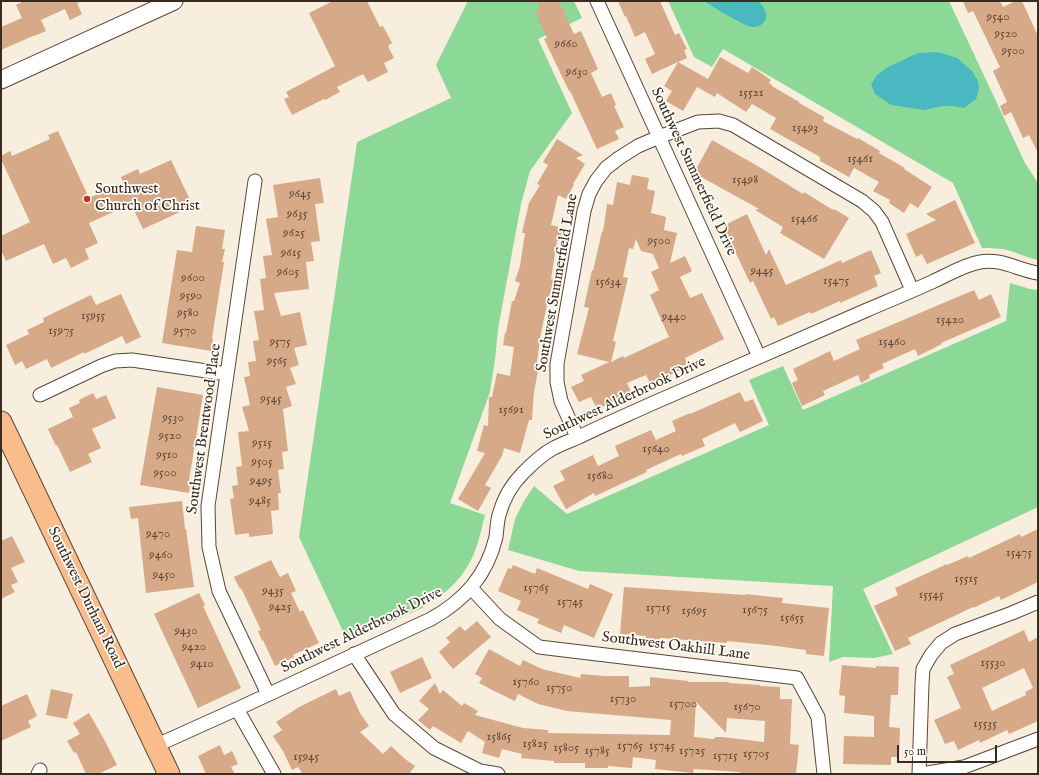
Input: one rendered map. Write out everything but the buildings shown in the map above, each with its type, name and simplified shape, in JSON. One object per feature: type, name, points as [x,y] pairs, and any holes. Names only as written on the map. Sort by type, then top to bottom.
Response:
[{"type":"main road","name":"Southwest Durham Road","points":[[1,422],[169,774]]},
{"type":"street","points":[[1,80],[174,1]]},
{"type":"street","name":"Southwest Summerfield Drive","points":[[597,1],[759,357]]},
{"type":"street","name":"Southwest Summerfield Lane","points":[[577,438],[561,401],[557,382],[557,364],[584,210],[589,194],[596,181],[606,168],[638,146],[698,122],[719,121],[733,125],[862,201],[874,211],[882,222],[912,290]]},
{"type":"street","name":"Southwest Brentwood Place","points":[[255,181],[208,506],[209,548],[219,591],[268,694]]},
{"type":"street","name":"Southwest Alderbrook Drive","points":[[155,746],[442,613],[471,588],[480,576],[488,561],[496,535],[499,515],[505,499],[514,484],[541,456],[553,448],[577,438],[593,429],[931,283],[969,264],[989,260],[1005,263],[1030,272],[1038,273]]},
{"type":"street","points":[[40,395],[101,366],[115,361],[132,360],[228,374]]},
{"type":"street","name":"Southwest Oakhill Lane","points":[[471,588],[500,619],[539,647],[796,678],[818,717],[824,774]]},
{"type":"street","points":[[1038,602],[1012,614],[955,634],[942,643],[930,655],[923,669],[920,774],[964,767],[1038,739]]},
{"type":"street","points":[[354,654],[394,714],[434,748],[480,771],[498,774]]},
{"type":"street","points":[[237,709],[274,774]]},
{"type":"green space","points":[[468,1],[574,1],[582,18],[538,39],[572,113],[530,171],[521,204],[498,329],[490,392],[450,503],[485,515],[479,540],[472,558],[462,575],[440,597],[422,608],[348,642],[299,537],[357,142],[451,98],[436,65]]},
{"type":"green space","points":[[668,1],[949,1],[1025,163],[1038,183],[1038,260],[1007,250],[982,248],[953,183],[723,49],[712,67],[694,57]]},
{"type":"green space","points":[[1010,283],[1038,290],[1038,507],[863,589],[893,654],[874,658],[843,657],[829,662],[833,586],[579,571],[508,550],[515,519],[534,486],[567,514],[769,425],[749,380],[783,366],[803,410],[1006,321]]},
{"type":"water","points":[[704,1],[758,1],[765,10],[765,19],[763,23],[756,27],[749,26],[728,16]]},
{"type":"water","points":[[938,52],[957,58],[972,71],[978,81],[979,89],[976,99],[964,108],[942,106],[925,110],[891,105],[875,94],[871,85],[877,75],[888,67],[918,53]]},
{"type":"place","name":"Southwest Church of Christ","points":[[87,199]]}]
